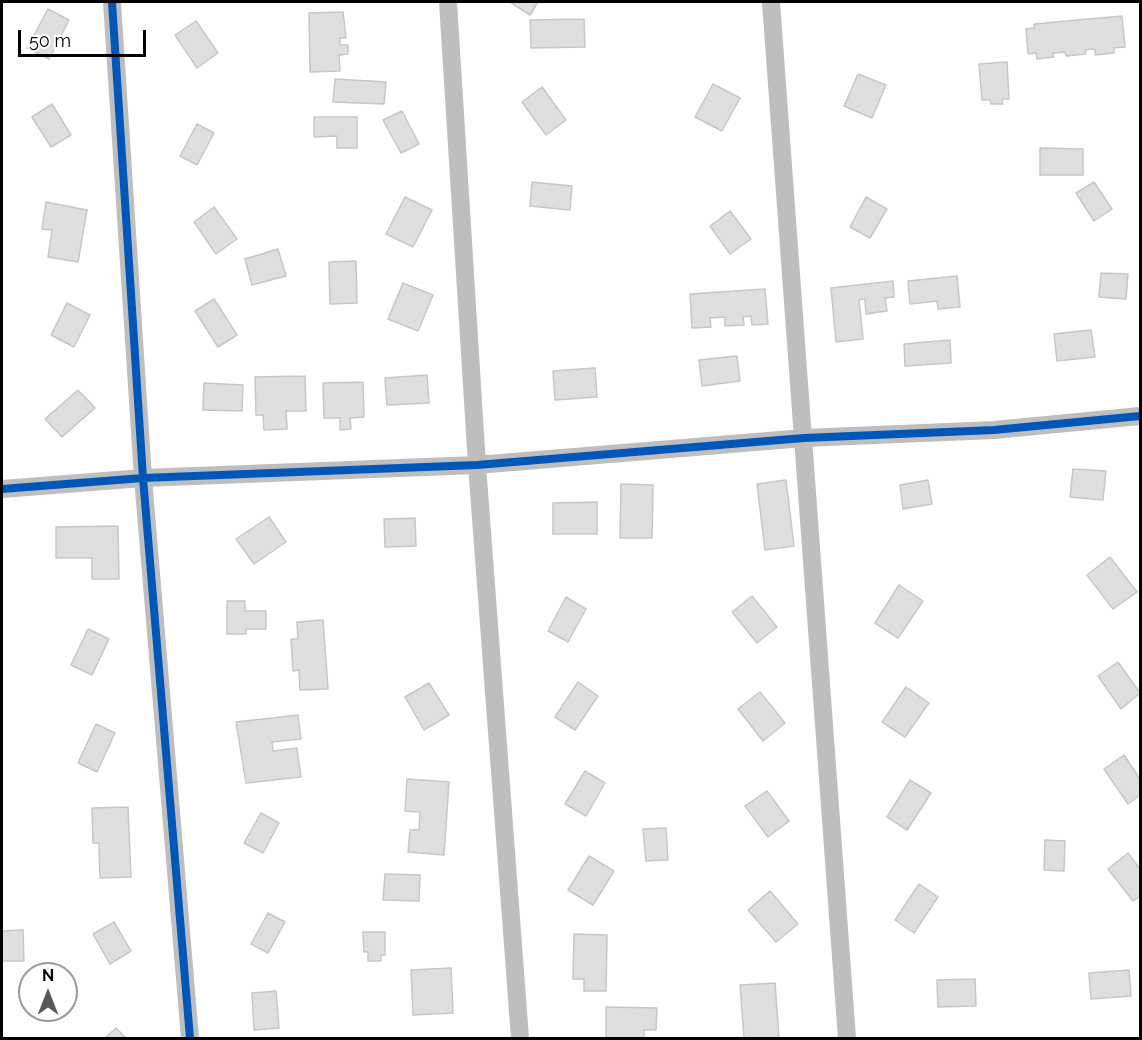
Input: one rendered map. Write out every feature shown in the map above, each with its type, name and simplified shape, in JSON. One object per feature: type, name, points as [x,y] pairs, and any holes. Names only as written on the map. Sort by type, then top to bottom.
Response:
[{"type":"street","points":[[112,2],[143,478],[190,1038]]},
{"type":"street","points":[[448,2],[477,465],[520,1038]]},
{"type":"street","points":[[771,2],[847,1038]]},
{"type":"street","points":[[2,489],[143,478],[477,465],[804,438],[994,430],[1140,416]]},
{"type":"building","points":[[510,2],[538,2],[530,15]]},
{"type":"building","points":[[48,9],[69,20],[49,59],[27,48]]},
{"type":"building","points":[[343,12],[346,38],[340,38],[340,45],[348,45],[348,54],[339,55],[340,71],[310,72],[309,13]]},
{"type":"building","points":[[1122,16],[1125,47],[1114,48],[1114,53],[1095,55],[1095,49],[1085,50],[1086,54],[1066,56],[1065,52],[1053,53],[1054,57],[1037,59],[1036,53],[1028,54],[1026,29],[1034,28],[1034,24]]},
{"type":"building","points":[[584,19],[585,47],[531,48],[530,20]]},
{"type":"building","points":[[196,21],[218,53],[197,68],[175,35]]},
{"type":"building","points":[[1007,62],[1009,99],[1002,99],[1003,104],[991,104],[990,100],[982,100],[979,64]]},
{"type":"building","points":[[858,74],[886,85],[872,118],[844,106]]},
{"type":"building","points":[[335,79],[386,82],[384,104],[333,102]]},
{"type":"building","points":[[713,84],[740,98],[722,131],[695,117]]},
{"type":"building","points":[[542,87],[566,120],[546,135],[522,102]]},
{"type":"building","points":[[52,104],[71,135],[51,147],[32,117]]},
{"type":"building","points":[[402,111],[419,144],[401,153],[383,120]]},
{"type":"building","points":[[314,117],[357,117],[357,148],[337,148],[337,136],[314,137]]},
{"type":"building","points":[[197,124],[214,133],[197,165],[180,156]]},
{"type":"building","points":[[1040,148],[1083,149],[1083,175],[1040,175]]},
{"type":"building","points":[[532,182],[572,186],[570,210],[530,206]]},
{"type":"building","points":[[1094,182],[1112,209],[1094,221],[1076,193]]},
{"type":"building","points":[[405,197],[432,210],[413,247],[386,234]]},
{"type":"building","points":[[866,197],[887,209],[870,238],[850,227]]},
{"type":"building","points":[[46,202],[87,210],[78,262],[48,257],[52,230],[42,229]]},
{"type":"building","points":[[214,207],[237,239],[216,254],[194,222]]},
{"type":"building","points":[[730,211],[751,239],[730,254],[710,226]]},
{"type":"building","points":[[278,249],[286,276],[252,285],[245,259]]},
{"type":"building","points":[[356,261],[357,303],[330,304],[329,262]]},
{"type":"building","points":[[1101,273],[1128,274],[1126,299],[1099,297]]},
{"type":"building","points":[[957,276],[960,307],[938,309],[937,301],[910,304],[908,281]]},
{"type":"building","points":[[893,281],[894,297],[885,298],[887,311],[866,314],[865,299],[859,300],[863,339],[836,342],[831,288]]},
{"type":"building","points":[[403,283],[433,295],[418,331],[388,319]]},
{"type":"building","points":[[765,289],[768,324],[752,325],[751,316],[743,317],[744,325],[725,326],[725,317],[710,318],[711,327],[692,328],[690,294]]},
{"type":"building","points":[[214,299],[237,335],[218,347],[195,311]]},
{"type":"building","points":[[67,303],[90,315],[74,347],[51,335]]},
{"type":"building","points":[[1091,330],[1095,357],[1057,361],[1054,334]]},
{"type":"building","points":[[950,340],[951,363],[905,366],[904,344]]},
{"type":"building","points":[[737,356],[740,381],[702,386],[699,360]]},
{"type":"building","points":[[595,368],[597,397],[555,400],[553,371]]},
{"type":"building","points":[[427,375],[429,403],[387,405],[385,378]]},
{"type":"building","points":[[305,376],[306,411],[286,411],[287,429],[264,430],[263,415],[256,415],[255,377]]},
{"type":"building","points":[[363,382],[364,417],[350,418],[351,429],[340,430],[340,418],[324,418],[323,383]]},
{"type":"building","points":[[204,383],[243,385],[242,411],[203,410]]},
{"type":"building","points":[[78,390],[95,408],[62,437],[45,419]]},
{"type":"building","points":[[1073,469],[1106,471],[1103,500],[1070,497]]},
{"type":"building","points":[[786,480],[794,546],[765,550],[757,484]]},
{"type":"building","points":[[928,480],[932,504],[903,509],[900,485]]},
{"type":"building","points":[[621,484],[653,485],[652,538],[620,538]]},
{"type":"building","points":[[597,502],[597,534],[553,534],[553,503]]},
{"type":"building","points":[[269,517],[286,542],[254,564],[236,539]]},
{"type":"building","points":[[415,518],[416,546],[385,547],[384,519]]},
{"type":"building","points":[[118,526],[119,579],[92,579],[92,558],[56,558],[56,527]]},
{"type":"building","points":[[1110,557],[1137,592],[1113,609],[1087,575]]},
{"type":"building","points":[[899,585],[923,601],[898,638],[875,623]]},
{"type":"building","points":[[752,596],[777,627],[757,643],[732,612]]},
{"type":"building","points":[[566,597],[586,609],[568,642],[548,631]]},
{"type":"building","points":[[227,601],[245,601],[245,611],[266,611],[266,629],[246,629],[246,634],[227,634]]},
{"type":"building","points":[[323,620],[328,689],[300,690],[299,670],[293,671],[291,639],[298,639],[297,622]]},
{"type":"building","points":[[88,629],[109,639],[92,675],[71,665]]},
{"type":"building","points":[[1118,662],[1140,693],[1121,709],[1098,676]]},
{"type":"building","points":[[578,682],[598,696],[575,730],[555,717]]},
{"type":"building","points":[[429,683],[449,715],[424,730],[405,697]]},
{"type":"building","points":[[906,687],[929,703],[905,737],[882,722]]},
{"type":"building","points":[[760,692],[785,723],[763,741],[738,709]]},
{"type":"building","points":[[298,715],[301,739],[272,742],[273,751],[297,748],[301,777],[246,783],[236,722]]},
{"type":"building","points":[[96,724],[115,733],[97,772],[78,763]]},
{"type":"building","points":[[1124,755],[1140,779],[1140,795],[1128,804],[1104,769]]},
{"type":"building","points":[[585,771],[605,783],[586,816],[565,804]]},
{"type":"building","points":[[407,779],[449,782],[444,855],[408,852],[410,830],[419,830],[420,812],[405,811]]},
{"type":"building","points":[[910,780],[931,793],[907,830],[887,817]]},
{"type":"building","points":[[767,791],[789,821],[768,837],[745,806]]},
{"type":"building","points":[[128,807],[131,877],[100,878],[99,843],[93,843],[92,808]]},
{"type":"building","points":[[261,813],[279,823],[263,853],[244,843]]},
{"type":"building","points":[[666,828],[668,860],[646,861],[643,829]]},
{"type":"building","points":[[1045,840],[1065,841],[1064,871],[1044,870]]},
{"type":"building","points":[[1128,853],[1140,869],[1140,896],[1133,901],[1108,869]]},
{"type":"building","points":[[589,856],[614,871],[593,905],[568,890]]},
{"type":"building","points":[[385,874],[420,875],[419,901],[383,900]]},
{"type":"building","points":[[919,884],[938,897],[914,933],[895,920]]},
{"type":"building","points":[[770,891],[798,924],[776,942],[748,910]]},
{"type":"building","points":[[268,913],[285,922],[268,953],[251,944]]},
{"type":"building","points":[[114,922],[131,951],[110,964],[93,934]]},
{"type":"building","points":[[23,930],[24,961],[2,961],[2,931]]},
{"type":"building","points":[[363,932],[385,932],[385,955],[381,955],[381,961],[368,961],[368,952],[364,952]]},
{"type":"building","points":[[574,934],[607,935],[606,991],[584,991],[584,979],[573,979]]},
{"type":"building","points":[[451,968],[453,1013],[413,1015],[411,970]]},
{"type":"building","points":[[1129,970],[1131,996],[1091,999],[1089,973]]},
{"type":"building","points":[[975,979],[976,1006],[938,1007],[937,980]]},
{"type":"building","points":[[775,983],[779,1038],[744,1038],[740,985]]},
{"type":"building","points":[[276,991],[279,1028],[254,1030],[252,993]]},
{"type":"building","points":[[606,1007],[657,1008],[656,1030],[644,1030],[644,1038],[606,1038]]},
{"type":"building","points":[[116,1028],[126,1038],[105,1038]]},
{"type":"cycle path","points":[[112,2],[143,478],[190,1038]]},
{"type":"cycle path","points":[[2,489],[143,478],[477,465],[804,438],[994,430],[1140,416]]}]
